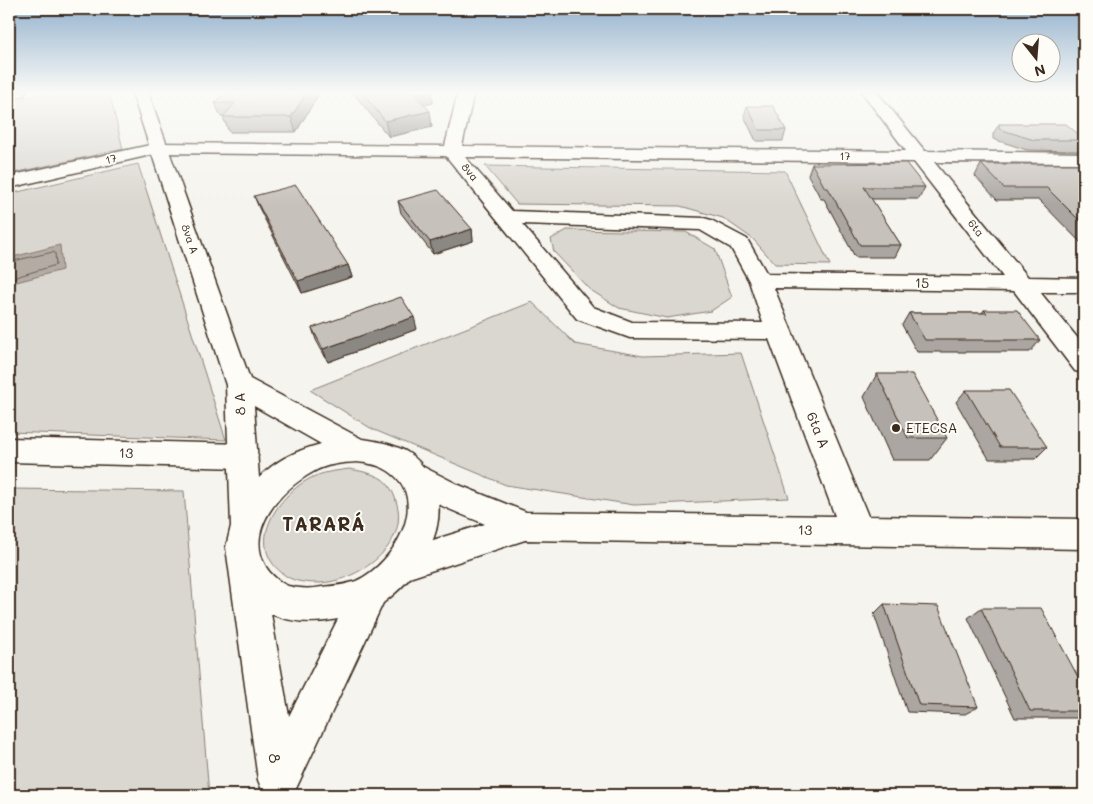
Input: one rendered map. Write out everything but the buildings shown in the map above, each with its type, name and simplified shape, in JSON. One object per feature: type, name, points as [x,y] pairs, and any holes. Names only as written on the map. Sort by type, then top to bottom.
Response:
[{"type":"street","name":"8va A","points":[[153,130],[240,385]]},
{"type":"street","name":"8va","points":[[457,130],[452,152],[585,313],[630,330],[778,330]]},
{"type":"street","name":"6ta","points":[[898,130],[1084,364]]},
{"type":"street","name":"17","points":[[9,182],[159,148],[1084,158]]},
{"type":"street","name":"6ta A","points":[[506,217],[704,224],[739,244],[760,281],[858,530]]},
{"type":"street","name":"15","points":[[760,281],[1084,285]]},
{"type":"street","name":"8 A","points":[[240,385],[357,450]]},
{"type":"street","name":"8 A","points":[[240,385],[245,543]]},
{"type":"street","name":"13","points":[[9,450],[243,456]]},
{"type":"street","points":[[357,450],[378,453],[397,461],[412,474],[422,493],[424,516],[418,540],[403,564],[370,591],[338,603],[305,606],[276,599],[255,582],[245,543],[257,501],[278,480],[302,463],[329,453],[357,450]]},
{"type":"street","name":"13","points":[[412,474],[448,494],[525,526]]},
{"type":"street","name":"13","points":[[403,564],[525,526],[1084,534]]},
{"type":"street","name":"8","points":[[245,543],[277,788]]},
{"type":"street","name":"8","points":[[277,788],[370,591]]},
{"type":"shaded area","points":[[9,130],[118,130],[123,149],[9,174]]},
{"type":"shaded area","points":[[138,164],[226,440],[9,432],[9,194]]},
{"type":"shaded area","points":[[485,166],[785,171],[830,265],[775,264],[753,239],[723,218],[680,206],[517,204]]},
{"type":"shaded area","points":[[567,230],[686,232],[715,249],[732,297],[711,311],[667,318],[619,308],[589,289],[554,252],[551,239]]},
{"type":"shaded area","points":[[532,302],[575,344],[643,356],[741,353],[789,498],[634,505],[506,485],[372,429],[310,390]]},
{"type":"shaded area","points":[[349,469],[366,472],[382,479],[393,492],[399,517],[396,532],[388,546],[364,568],[334,581],[310,583],[297,581],[286,576],[273,564],[267,551],[266,537],[269,523],[276,510],[285,498],[309,479],[324,473]]},
{"type":"shaded area","points":[[9,489],[184,491],[209,795],[9,795]]},
{"type":"water","points":[[60,245],[62,270],[9,284],[9,258]]},
{"type":"place","name":"ETECSA","points":[[896,428]]},
{"type":"district","name":"TARARÁ","points":[[324,524]]}]
